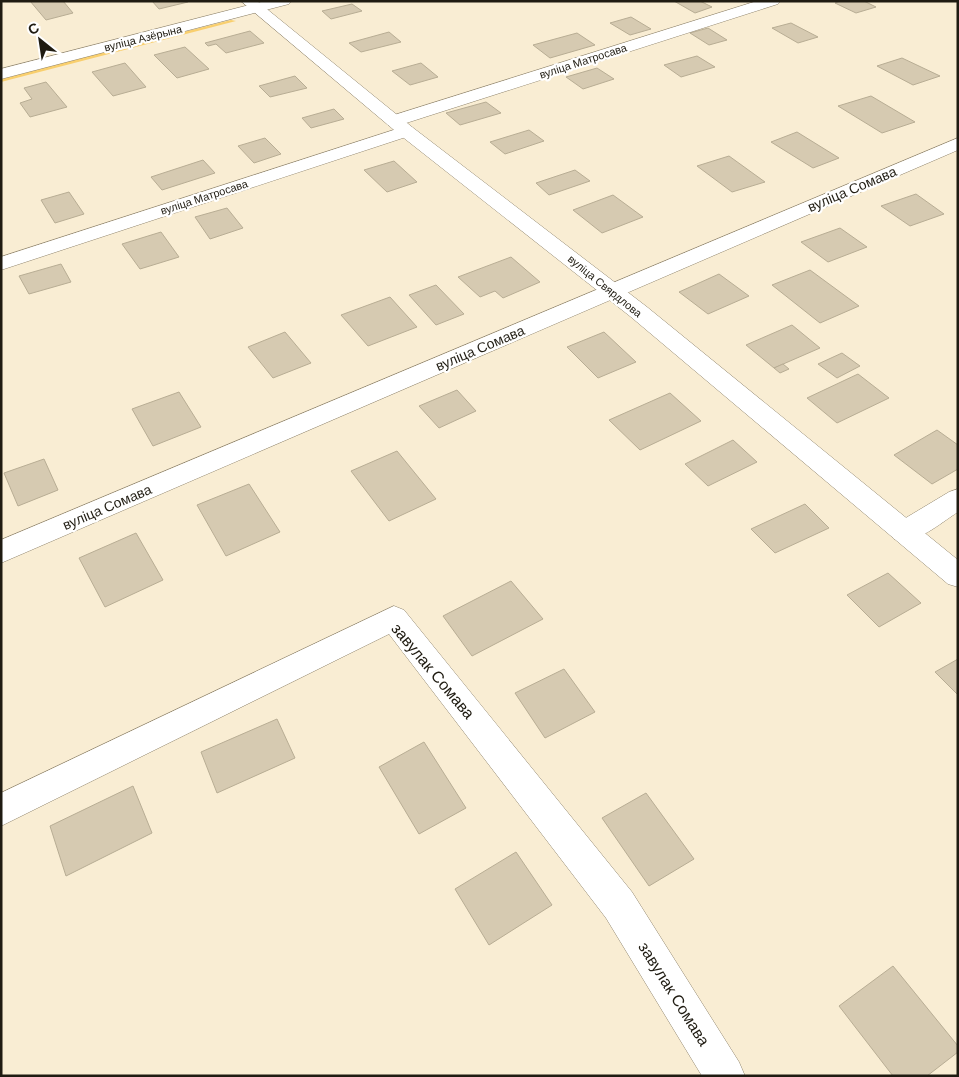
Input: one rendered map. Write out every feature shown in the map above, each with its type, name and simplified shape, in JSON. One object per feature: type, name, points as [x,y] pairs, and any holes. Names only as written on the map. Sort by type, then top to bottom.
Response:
[{"type":"street","name":"вуліца Азёрына","points":[[1,74],[252,5],[284,1]]},
{"type":"street","name":"вуліца Матросава","points":[[1,264],[400,126],[772,1]]},
{"type":"street","name":"вуліца Свярдлова","points":[[252,5],[400,126],[612,291],[958,576]]},
{"type":"street","name":"вуліца Сомава","points":[[1,552],[958,143]]},
{"type":"street","points":[[904,532],[958,499]]},
{"type":"street","name":"завулак Сомава","points":[[1,810],[394,618],[619,904],[725,1076]]},
{"type":"building","points":[[30,1],[63,1],[73,13],[46,20]]},
{"type":"building","points":[[152,1],[187,1],[188,2],[159,9]]},
{"type":"building","points":[[674,1],[700,1],[712,7],[695,13]]},
{"type":"building","points":[[840,1],[864,1],[876,7],[856,13],[835,3]]},
{"type":"building","points":[[352,4],[362,11],[331,19],[322,11]]},
{"type":"building","points":[[631,17],[651,29],[630,35],[610,23]]},
{"type":"building","points":[[791,23],[818,37],[798,43],[772,28]]},
{"type":"building","points":[[708,28],[727,40],[709,45],[690,33]]},
{"type":"building","points":[[250,31],[264,43],[226,53],[216,44],[208,46],[205,43]]},
{"type":"building","points":[[389,32],[401,42],[361,52],[349,43]]},
{"type":"building","points":[[577,33],[595,45],[550,58],[533,45]]},
{"type":"building","points":[[185,47],[209,69],[177,78],[154,55]]},
{"type":"building","points":[[697,56],[715,67],[681,77],[664,65]]},
{"type":"building","points":[[902,58],[940,76],[913,85],[877,66]]},
{"type":"building","points":[[125,63],[146,87],[113,96],[92,72]]},
{"type":"building","points":[[421,63],[438,77],[410,85],[392,71]]},
{"type":"building","points":[[597,68],[614,79],[583,89],[566,77]]},
{"type":"building","points":[[295,76],[307,88],[270,97],[259,86]]},
{"type":"building","points":[[46,82],[67,107],[30,117],[20,103],[32,99],[24,88]]},
{"type":"building","points":[[871,96],[915,122],[882,133],[838,106]]},
{"type":"building","points":[[486,102],[501,113],[460,125],[446,113]]},
{"type":"building","points":[[334,109],[344,119],[311,128],[302,118]]},
{"type":"building","points":[[529,130],[544,141],[505,154],[490,142]]},
{"type":"building","points":[[797,132],[839,158],[813,168],[771,142]]},
{"type":"building","points":[[265,138],[281,154],[254,163],[238,146]]},
{"type":"building","points":[[729,156],[765,182],[732,192],[697,166]]},
{"type":"building","points":[[203,160],[215,173],[162,190],[151,177]]},
{"type":"building","points":[[394,161],[417,182],[387,192],[364,170]]},
{"type":"building","points":[[575,170],[590,181],[549,195],[536,183]]},
{"type":"building","points":[[69,192],[84,214],[55,223],[41,200]]},
{"type":"building","points":[[916,194],[944,214],[910,226],[881,206]]},
{"type":"building","points":[[613,195],[643,217],[602,233],[573,210]]},
{"type":"building","points":[[227,208],[243,228],[210,239],[195,217]]},
{"type":"building","points":[[840,228],[867,247],[828,262],[801,242]]},
{"type":"building","points":[[161,232],[179,257],[140,269],[122,244]]},
{"type":"building","points":[[511,257],[540,282],[503,298],[495,291],[480,297],[458,277]]},
{"type":"building","points":[[61,264],[71,282],[29,294],[19,276]]},
{"type":"building","points":[[810,270],[859,306],[820,323],[772,285]]},
{"type":"building","points":[[719,274],[749,296],[708,314],[679,292]]},
{"type":"building","points":[[436,285],[464,314],[436,325],[409,295]]},
{"type":"building","points":[[390,297],[417,327],[368,346],[341,315]]},
{"type":"building","points":[[792,325],[820,348],[774,368],[746,345]]},
{"type":"building","points":[[285,332],[311,363],[273,378],[248,347]]},
{"type":"building","points":[[604,332],[636,362],[598,378],[567,347]]},
{"type":"building","points":[[842,353],[860,366],[837,378],[818,364]]},
{"type":"building","points":[[783,364],[789,369],[780,373],[774,368]]},
{"type":"building","points":[[858,374],[889,398],[837,423],[807,398]]},
{"type":"building","points":[[457,390],[476,411],[439,428],[419,406]]},
{"type":"building","points":[[179,392],[201,427],[153,446],[132,409]]},
{"type":"building","points":[[670,393],[701,421],[640,450],[609,420]]},
{"type":"building","points":[[937,430],[958,445],[958,469],[932,484],[894,455]]},
{"type":"building","points":[[733,440],[757,462],[708,486],[685,464]]},
{"type":"building","points":[[397,451],[436,499],[389,521],[351,471]]},
{"type":"building","points":[[44,459],[58,490],[18,506],[4,473]]},
{"type":"building","points":[[249,484],[280,532],[226,556],[197,505]]},
{"type":"building","points":[[805,504],[829,528],[775,553],[751,529]]},
{"type":"building","points":[[136,533],[163,580],[105,607],[79,558]]},
{"type":"building","points":[[888,573],[921,603],[879,627],[847,595]]},
{"type":"building","points":[[511,581],[543,619],[472,656],[443,616]]},
{"type":"building","points":[[958,659],[958,695],[935,672]]},
{"type":"building","points":[[564,669],[595,712],[545,738],[515,693]]},
{"type":"building","points":[[277,719],[295,758],[217,793],[201,752]]},
{"type":"building","points":[[424,742],[466,808],[419,834],[379,767]]},
{"type":"building","points":[[133,786],[152,833],[66,876],[50,826]]},
{"type":"building","points":[[646,793],[694,859],[649,886],[602,818]]},
{"type":"building","points":[[516,852],[552,905],[489,945],[455,889]]},
{"type":"building","points":[[893,966],[958,1046],[958,1052],[927,1076],[893,1076],[839,1006]]},
{"type":"waterway","points":[[1,80],[233,21]]}]
